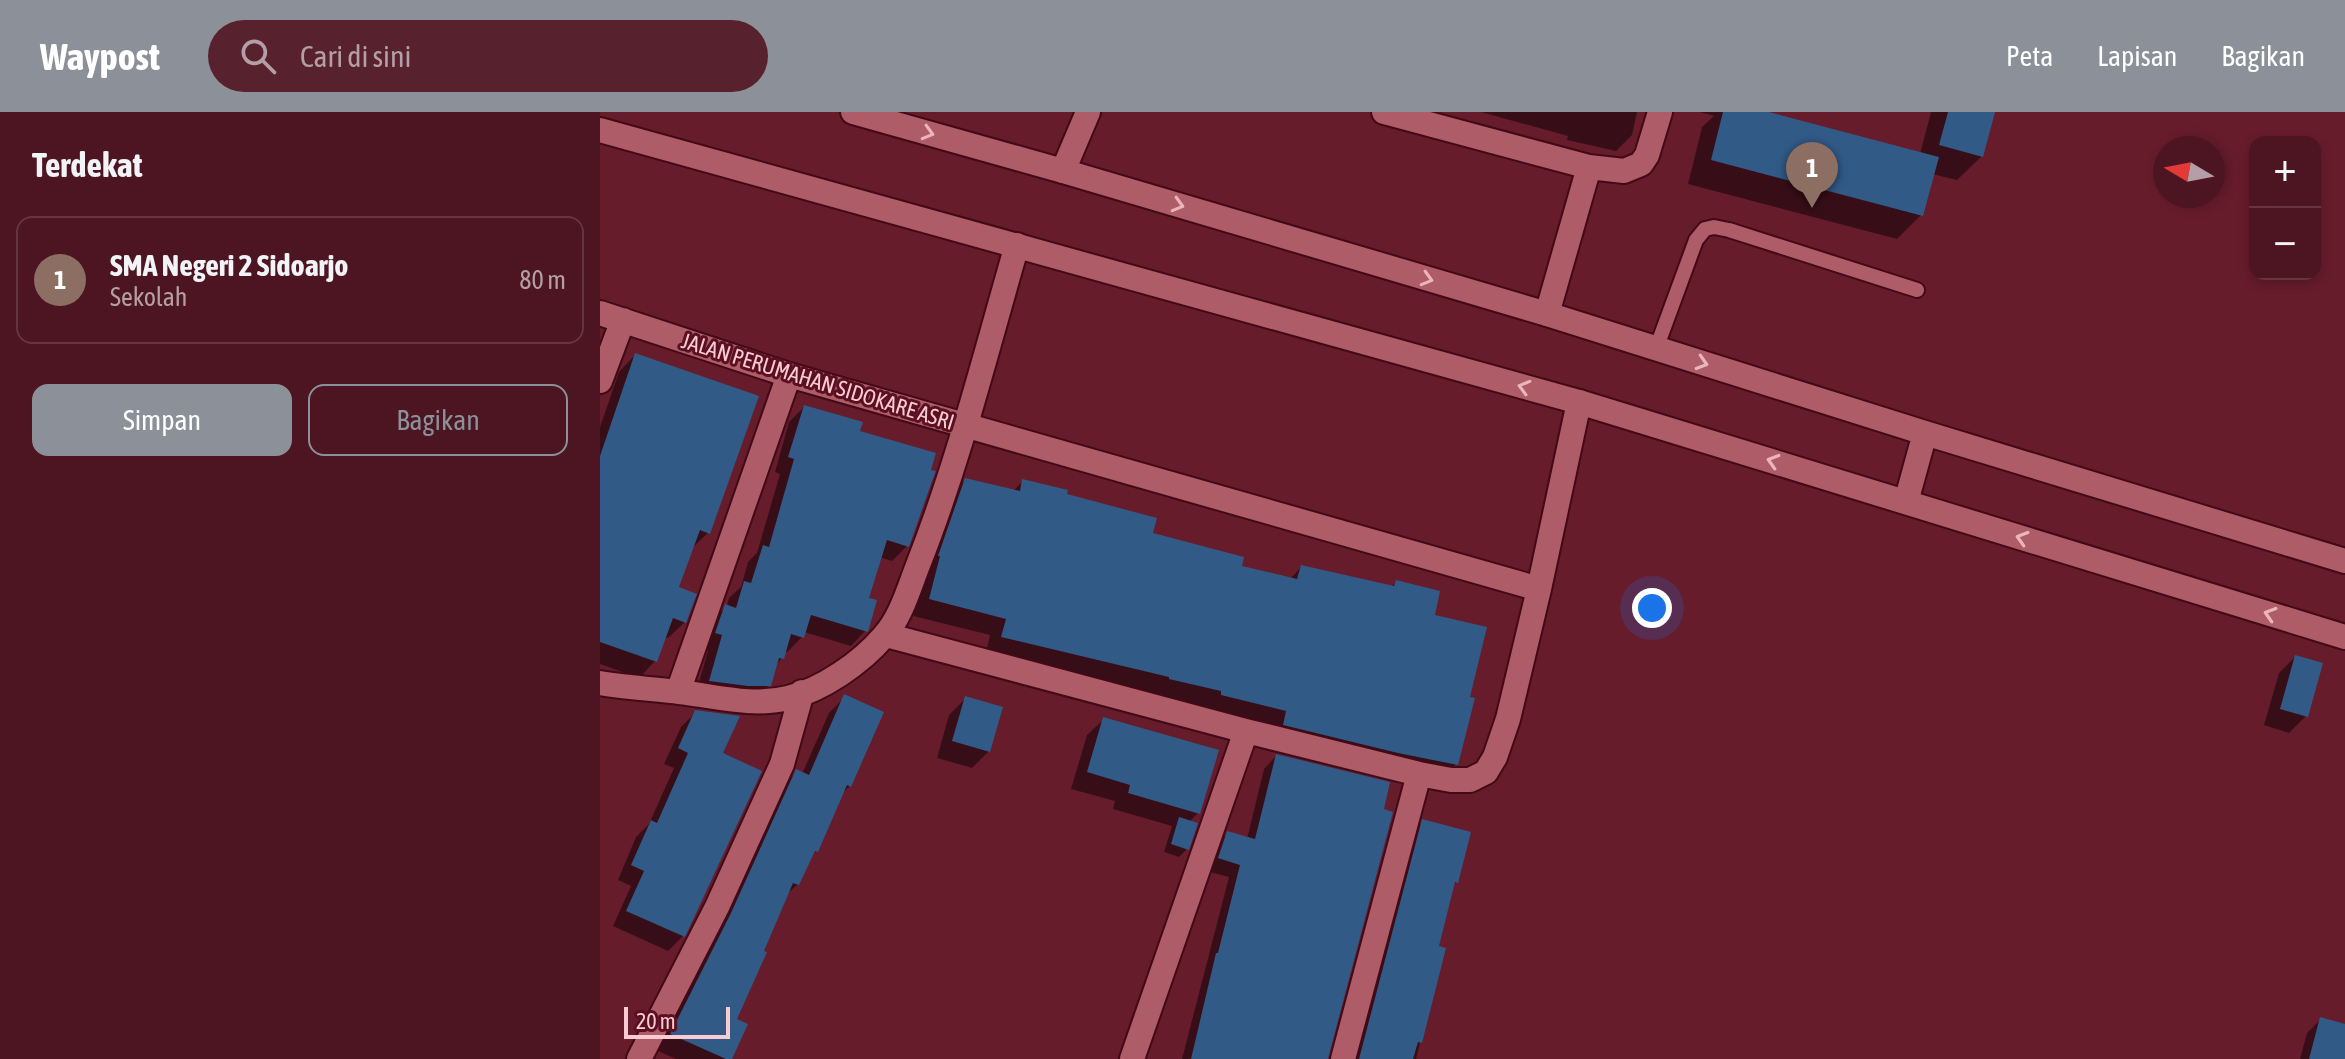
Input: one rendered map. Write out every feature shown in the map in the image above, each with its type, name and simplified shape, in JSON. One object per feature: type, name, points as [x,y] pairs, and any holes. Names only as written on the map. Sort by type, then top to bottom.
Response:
[{"type":"street","points":[[853,112],[1547,314],[2345,561]]},
{"type":"street","points":[[1063,171],[1088,112]]},
{"type":"street","points":[[1384,112],[1589,167],[1624,171],[1641,164],[1647,155],[1660,112]]},
{"type":"street","points":[[600,130],[1579,402],[2345,637]]},
{"type":"street","points":[[1547,314],[1589,167]]},
{"type":"street","points":[[1017,245],[965,426],[1539,589]]},
{"type":"street","name":"JALAN PERUMAHAN SIDOKARE ASRI","points":[[600,381],[611,316],[789,375],[965,426],[932,528],[901,608],[886,635],[840,673],[819,686],[789,698],[755,702],[600,683]]},
{"type":"street","points":[[678,692],[789,375]]},
{"type":"street","points":[[886,635],[1419,774],[1470,780],[1486,772],[1495,757],[1508,719],[1579,402]]},
{"type":"street","points":[[1906,502],[1925,433]]},
{"type":"street","points":[[639,1059],[717,907],[782,764],[802,692]]},
{"type":"street","points":[[1132,1059],[1246,731]]},
{"type":"street","points":[[1343,1059],[1419,774]]},
{"type":"lane","points":[[1656,349],[1696,240],[1705,229],[1714,227],[1754,236],[1917,290]]},
{"type":"building","points":[[1723,112],[1769,112],[1939,157],[1923,216],[1711,160]]},
{"type":"building","points":[[1948,112],[1995,112],[1983,157],[1939,145]]},
{"type":"building","points":[[635,353],[759,396],[710,534],[700,530],[679,587],[697,594],[686,623],[673,618],[657,662],[600,642],[600,456]]},
{"type":"building","points":[[804,405],[863,422],[860,431],[936,453],[931,470],[936,471],[909,547],[887,540],[869,598],[877,600],[868,632],[811,615],[804,638],[791,634],[784,659],[779,658],[771,686],[709,681],[722,635],[715,633],[725,604],[736,608],[744,581],[751,583],[763,545],[769,547],[794,459],[788,457]]},
{"type":"building","points":[[965,478],[1020,491],[1022,479],[1157,518],[1153,533],[1244,557],[1242,566],[1297,579],[1301,565],[1394,586],[1396,580],[1440,591],[1435,615],[1487,627],[1470,697],[1475,698],[1458,765],[1283,725],[1286,711],[1221,695],[1221,691],[1169,677],[1001,637],[1006,619],[929,599],[938,556]]},
{"type":"building","points":[[2295,655],[2323,663],[2308,717],[2280,709]]},
{"type":"building","points":[[844,694],[884,712],[818,852],[815,851],[799,885],[793,883],[737,1019],[748,1024],[732,1059],[726,1059],[670,1034],[731,913],[796,769],[809,775]]},
{"type":"building","points":[[965,696],[1003,707],[990,752],[952,741]]},
{"type":"building","points":[[695,710],[740,716],[723,753],[762,771],[685,937],[626,911],[644,871],[631,865],[651,820],[657,823],[688,753],[678,748]]},
{"type":"building","points":[[1103,717],[1219,750],[1200,814],[1128,793],[1130,785],[1087,772]]},
{"type":"building","points":[[1276,754],[1390,782],[1384,809],[1393,812],[1328,1059],[1191,1059],[1240,865],[1218,858],[1227,831],[1255,839]]},
{"type":"building","points":[[1179,817],[1198,823],[1189,850],[1171,844]]},
{"type":"building","points":[[1422,819],[1471,832],[1439,946],[1446,948],[1422,1043],[1418,1042],[1413,1059],[1359,1059]]},
{"type":"building","points":[[2320,1017],[2345,1024],[2345,1059],[2309,1059]]},
{"type":"place","name":"SMA Negeri 2 Sidoarjo","points":[[1812,208]]}]
